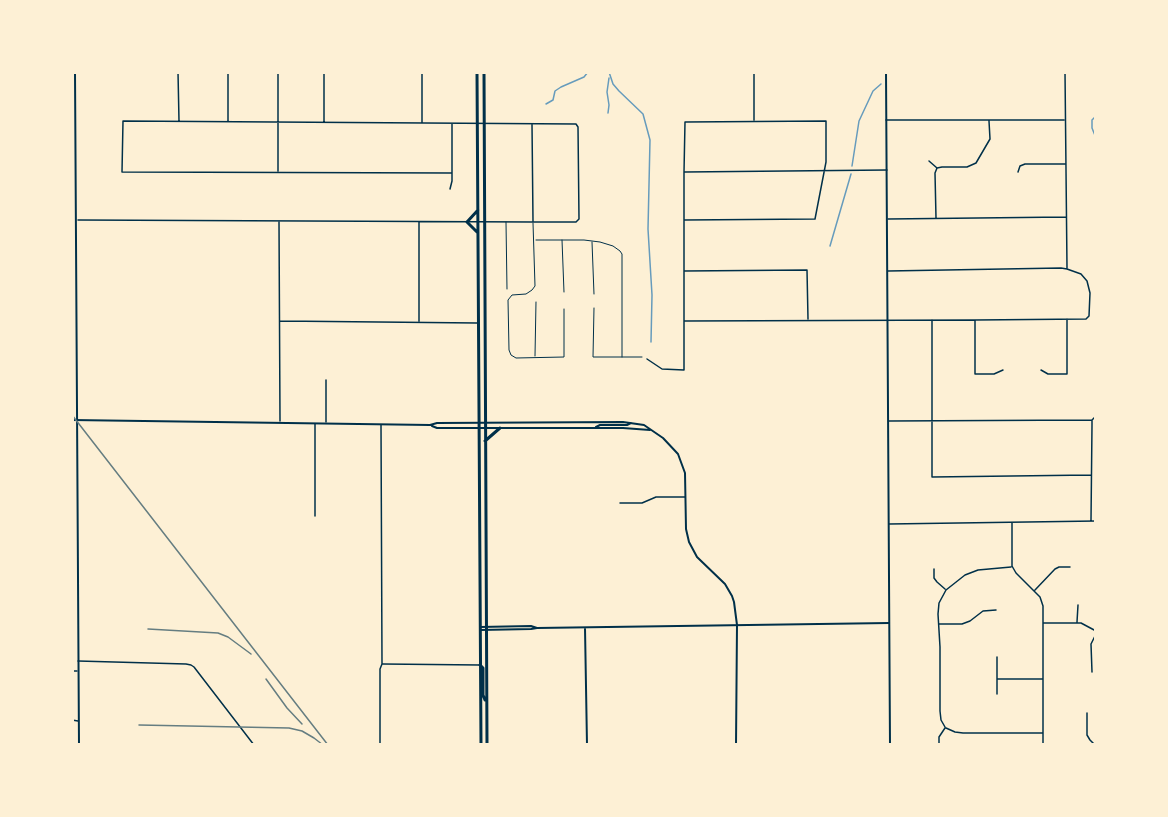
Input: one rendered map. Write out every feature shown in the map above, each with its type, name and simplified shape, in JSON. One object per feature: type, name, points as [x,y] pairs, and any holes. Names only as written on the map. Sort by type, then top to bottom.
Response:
[{"type":"main road","points":[[75,72],[79,745]]},
{"type":"main road","points":[[477,72],[480,745]]},
{"type":"main road","points":[[484,72],[487,745]]},
{"type":"main road","points":[[886,72],[890,745]]},
{"type":"main road","points":[[478,210],[467,222],[478,233]]},
{"type":"main road","points":[[72,420],[430,425],[437,423],[480,426],[642,424],[663,438],[678,454],[685,473],[686,529],[689,542],[697,556],[728,589],[734,602],[736,745]]},
{"type":"main road","points":[[593,428],[600,425],[631,423]]},
{"type":"main road","points":[[485,426],[650,430]]},
{"type":"main road","points":[[485,441],[500,428]]},
{"type":"main road","points":[[480,629],[531,626],[537,628],[889,623]]},
{"type":"main road","points":[[585,627],[587,745]]},
{"type":"main road","points":[[480,665],[483,669],[483,695],[486,705]]},
{"type":"street","points":[[178,72],[179,122]]},
{"type":"street","points":[[228,72],[228,122]]},
{"type":"street","points":[[278,72],[278,172]]},
{"type":"street","points":[[754,72],[754,121]]},
{"type":"street","points":[[1065,72],[1067,269]]},
{"type":"street","points":[[324,123],[324,73],[441,73]]},
{"type":"street","points":[[422,73],[422,123]]},
{"type":"street","points":[[886,120],[1065,120]]},
{"type":"street","points":[[937,168],[942,166],[967,167],[976,163],[990,139],[989,120]]},
{"type":"street","points":[[76,220],[576,222],[578,220],[578,125],[123,121],[122,172],[452,173]]},
{"type":"street","points":[[647,359],[662,369],[684,370],[684,220],[684,172],[685,122],[826,121],[826,162],[815,219],[684,220]]},
{"type":"street","points":[[450,189],[452,123]]},
{"type":"street","points":[[532,124],[533,222]]},
{"type":"street","points":[[929,161],[937,168]]},
{"type":"street","points":[[1018,172],[1020,166],[1025,164],[1066,164]]},
{"type":"street","points":[[936,219],[935,173],[937,168]]},
{"type":"street","points":[[684,172],[887,170]]},
{"type":"street","points":[[887,219],[1067,217]]},
{"type":"street","points":[[279,221],[280,422]]},
{"type":"street","points":[[419,222],[419,322]]},
{"type":"street","points":[[684,321],[1067,319],[1088,318],[1090,314],[1090,293],[1087,281],[1081,274],[1067,269],[888,271]]},
{"type":"street","points":[[684,272],[807,270],[808,320]]},
{"type":"street","points":[[1041,370],[1048,374],[1068,374],[1067,319]]},
{"type":"street","points":[[932,320],[932,477],[1091,475]]},
{"type":"street","points":[[975,320],[975,374],[994,374],[1003,370]]},
{"type":"street","points":[[280,321],[479,323],[484,333]]},
{"type":"street","points":[[326,380],[326,423]]},
{"type":"street","points":[[888,421],[1092,420],[1096,416]]},
{"type":"street","points":[[1091,521],[1092,420]]},
{"type":"street","points":[[315,423],[315,516]]},
{"type":"street","points":[[381,424],[380,744],[480,745]]},
{"type":"street","points":[[620,503],[642,503],[656,497],[686,497]]},
{"type":"street","points":[[888,525],[1096,521]]},
{"type":"street","points":[[1012,523],[1012,566],[1042,602],[1043,745]]},
{"type":"street","points":[[1012,566],[974,572],[961,577],[946,590],[939,603],[940,716],[945,727],[955,732],[1043,733]]},
{"type":"street","points":[[1034,591],[1055,569],[1070,567]]},
{"type":"street","points":[[934,569],[934,578],[946,590]]},
{"type":"street","points":[[1077,605],[1077,622]]},
{"type":"street","points":[[938,624],[967,623],[983,611],[996,610]]},
{"type":"street","points":[[1043,623],[1077,622],[1086,624],[1096,632],[1091,644],[1092,672]]},
{"type":"street","points":[[997,657],[997,694]]},
{"type":"street","points":[[78,661],[191,665],[254,745]]},
{"type":"street","points":[[382,664],[480,665]]},
{"type":"street","points":[[72,671],[78,671]]},
{"type":"street","points":[[997,679],[1043,680]]},
{"type":"street","points":[[1087,713],[1087,735],[1095,745]]},
{"type":"street","points":[[72,720],[78,721]]},
{"type":"street","points":[[939,745],[939,737],[945,727]]},
{"type":"lane","points":[[506,222],[507,289]]},
{"type":"lane","points":[[533,222],[535,286],[529,292],[514,294],[509,298],[508,340],[509,350],[513,357],[564,357],[564,309]]},
{"type":"lane","points":[[534,240],[592,241],[614,246],[622,254],[622,357]]},
{"type":"lane","points":[[562,240],[564,292]]},
{"type":"lane","points":[[592,241],[594,294]]},
{"type":"lane","points":[[536,302],[536,358]]},
{"type":"lane","points":[[594,309],[593,357],[642,357]]},
{"type":"waterway","points":[[546,104],[553,100],[555,91],[584,77],[588,72]]},
{"type":"waterway","points":[[609,72],[613,84],[643,114],[650,140],[648,229],[652,295],[651,342]]},
{"type":"waterway","points":[[608,113],[609,78]]},
{"type":"waterway","points":[[852,166],[859,121],[873,91],[881,84]]},
{"type":"waterway","points":[[1096,116],[1092,120],[1096,138]]},
{"type":"waterway","points":[[830,246],[851,174]]},
{"type":"railway","points":[[72,415],[328,745]]},
{"type":"railway","points":[[148,629],[218,633],[228,637],[251,654]]},
{"type":"railway","points":[[266,679],[302,724]]},
{"type":"railway","points":[[139,725],[289,728],[302,731],[323,745]]}]
